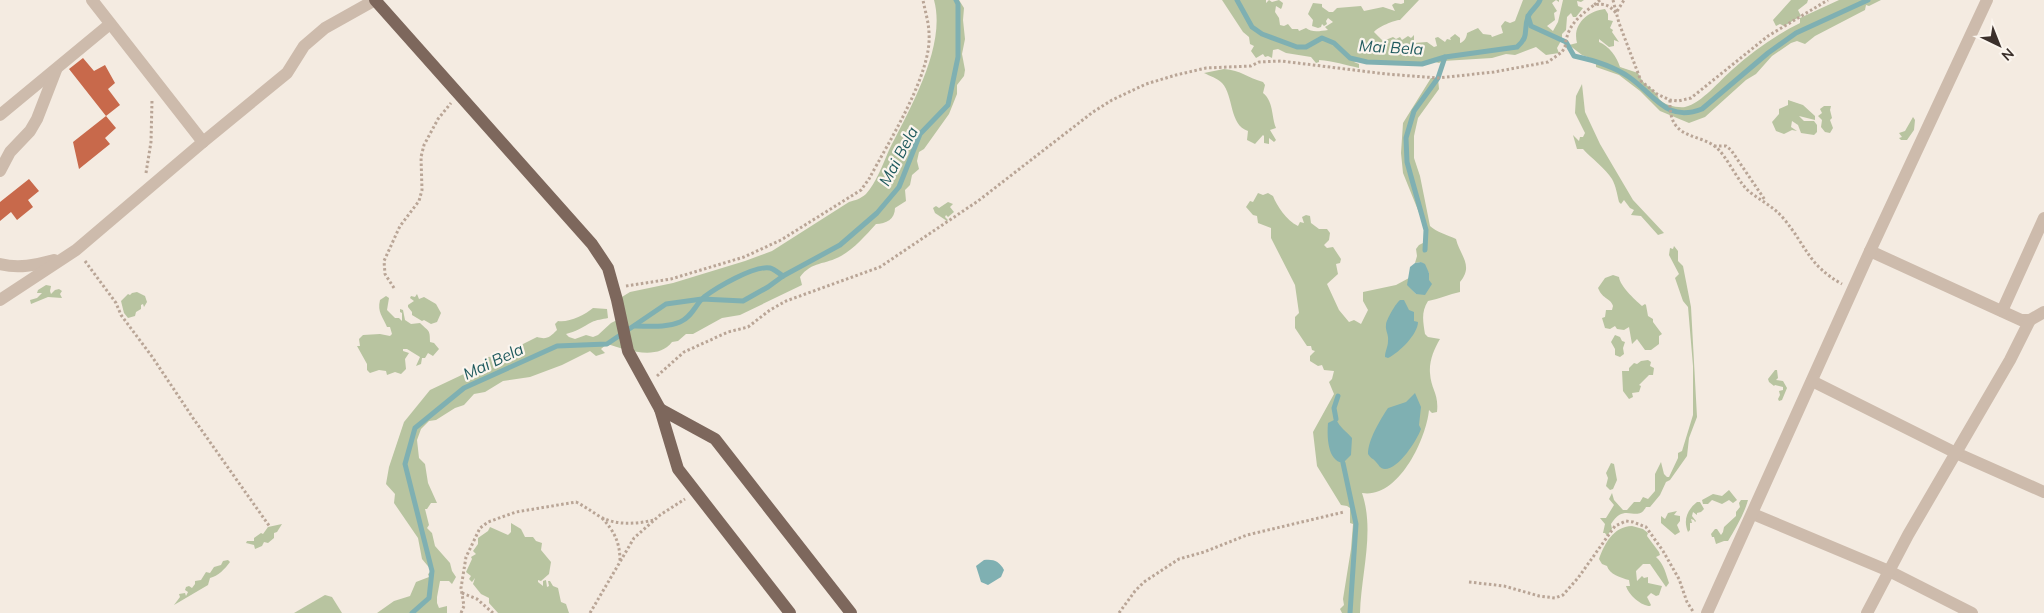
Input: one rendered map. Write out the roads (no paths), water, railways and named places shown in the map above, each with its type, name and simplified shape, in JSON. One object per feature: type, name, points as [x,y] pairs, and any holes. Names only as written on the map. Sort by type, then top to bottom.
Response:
[{"type":"main road","points":[[375,0],[592,244],[608,268],[628,351],[660,409],[678,469],[790,613]]},
{"type":"main road","points":[[660,409],[715,439],[851,613]]},
{"type":"street","points":[[92,0],[203,142]]},
{"type":"street","points":[[0,300],[71,253],[287,73],[304,46],[325,28],[375,0]]},
{"type":"street","points":[[1707,613],[1870,251],[1987,0]]},
{"type":"street","points":[[0,115],[110,24]]},
{"type":"street","points":[[0,171],[10,152],[34,125],[57,68]]},
{"type":"street","points":[[2002,311],[2044,218]]},
{"type":"street","points":[[1870,251],[2021,320],[2030,320],[2044,312]]},
{"type":"street","points":[[0,264],[11,267],[29,267],[71,253]]},
{"type":"street","points":[[1867,613],[1908,534],[2010,360],[2030,320]]},
{"type":"street","points":[[1812,381],[1956,453],[2044,492]]},
{"type":"street","points":[[1753,514],[1889,571],[1972,613]]},
{"type":"water","points":[[1421,262],[1425,264],[1429,273],[1429,280],[1432,284],[1425,295],[1416,294],[1407,285],[1410,267],[1415,263]]},
{"type":"water","points":[[1400,300],[1404,300],[1409,310],[1414,312],[1414,321],[1418,322],[1417,327],[1407,343],[1388,358],[1385,357],[1388,345],[1386,323]]},
{"type":"water","points":[[1415,393],[1421,407],[1419,425],[1421,429],[1419,434],[1412,446],[1396,464],[1390,468],[1382,468],[1368,454],[1372,436],[1388,408],[1406,402]]},
{"type":"water","points":[[1336,419],[1352,438],[1351,455],[1343,463],[1334,458],[1329,447],[1328,423]]},
{"type":"water","points":[[984,560],[996,561],[1004,570],[1001,577],[988,585],[981,582],[976,566]]},
{"type":"waterway","name":"Mai Bela","points":[[412,613],[429,598],[432,571],[405,464],[415,428],[464,388],[557,346],[607,344],[666,304],[702,299],[743,301],[783,276],[840,245],[877,213],[899,187],[920,134],[948,105],[958,57],[958,4],[956,0]]},
{"type":"waterway","name":"Mai Bela","points":[[1237,0],[1252,27],[1262,34],[1297,47],[1306,47],[1322,38],[1334,43],[1350,58],[1367,62],[1422,64],[1445,57],[1517,47],[1524,40],[1529,15],[1540,0]]},
{"type":"waterway","points":[[1528,16],[1531,26],[1566,42],[1574,56],[1610,67],[1629,77],[1670,110],[1690,112],[1702,109],[1768,53],[1796,33],[1868,0]]},
{"type":"waterway","points":[[1425,250],[1426,230],[1407,162],[1406,138],[1414,111],[1438,78],[1445,57]]},
{"type":"waterway","name":"Mai Bela","points":[[635,326],[664,326],[680,322],[688,317],[704,297],[745,273],[770,268],[783,276]]},
{"type":"waterway","points":[[1336,419],[1334,408],[1338,396]]},
{"type":"waterway","points":[[1343,463],[1356,524],[1350,613]]}]
